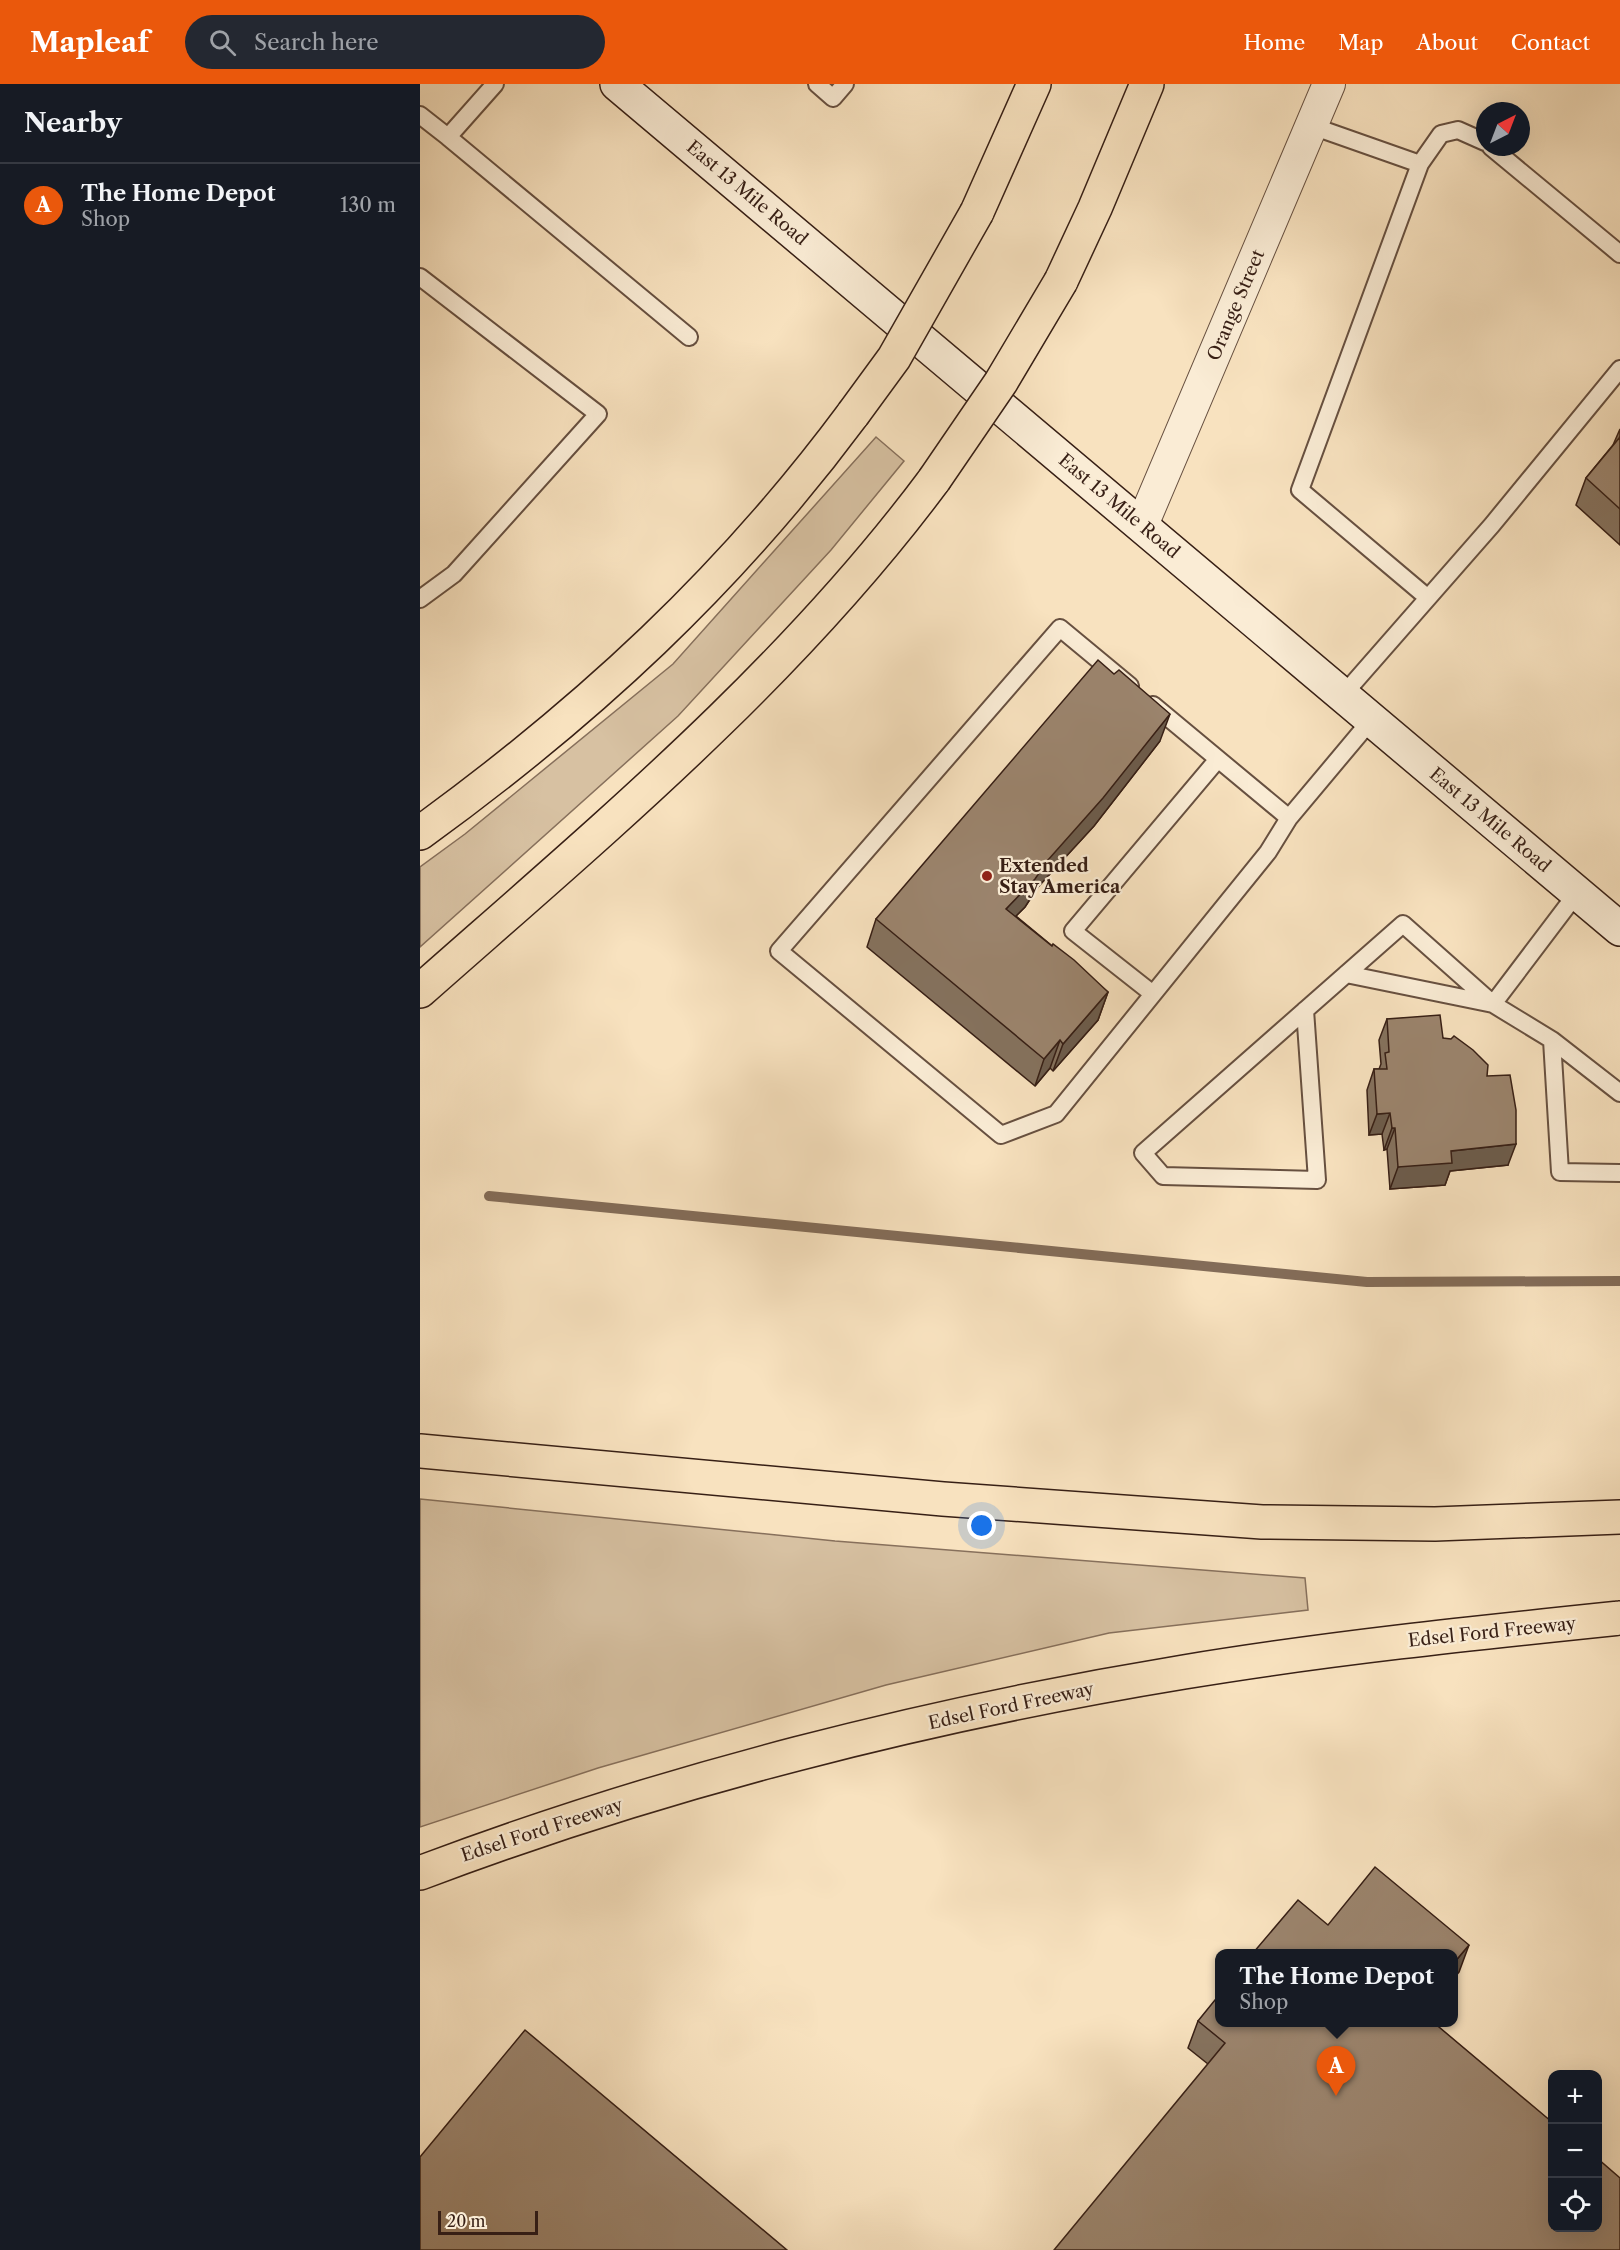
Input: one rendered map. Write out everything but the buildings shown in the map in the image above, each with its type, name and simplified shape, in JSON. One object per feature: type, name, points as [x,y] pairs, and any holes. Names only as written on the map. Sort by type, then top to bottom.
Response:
[{"type":"highway","points":[[420,833],[530,749],[651,644],[702,595],[782,505],[894,358],[953,259],[977,212],[1034,84]]},
{"type":"highway","points":[[420,991],[587,843],[757,685],[865,568],[934,480],[1002,382],[1060,281],[1095,208],[1147,84]]},
{"type":"highway","points":[[420,1451],[943,1499],[1262,1522],[1435,1524],[1620,1517]]},
{"type":"highway","name":"Edsel Ford Freeway","points":[[420,1873],[623,1803],[872,1735],[1063,1694],[1186,1672],[1422,1639],[1620,1618]]},
{"type":"main road","name":"East 13 Mile Road","points":[[617,84],[1620,929]]},
{"type":"street","name":"Orange Street","points":[[1142,525],[1329,84]]},
{"type":"lane","points":[[448,137],[495,84]]},
{"type":"lane","points":[[817,84],[833,98],[845,84]]},
{"type":"lane","points":[[420,115],[689,337]]},
{"type":"lane","points":[[1312,126],[1420,164]]},
{"type":"lane","points":[[1428,598],[1300,490],[1420,164],[1441,134],[1458,130],[1476,138]]},
{"type":"lane","points":[[1502,156],[1620,254]]},
{"type":"lane","points":[[420,277],[598,414],[454,574],[420,599]]},
{"type":"lane","points":[[1343,695],[1428,598],[1620,369]]},
{"type":"lane","points":[[1289,818],[1060,628],[779,951],[1001,1135],[1056,1114],[1268,852],[1289,818],[1372,719]]},
{"type":"lane","points":[[1153,994],[1073,931],[1218,759]]},
{"type":"lane","points":[[1493,1005],[1577,893]]},
{"type":"lane","points":[[1305,1010],[1317,1180],[1163,1176],[1143,1153],[1305,1010],[1403,924],[1493,1005],[1552,1040],[1620,1093]]},
{"type":"lane","points":[[1346,974],[1493,1005]]},
{"type":"lane","points":[[1552,1040],[1560,1172],[1620,1173]]},
{"type":"shaded area","points":[[876,437],[904,461],[831,550],[678,716],[420,947],[420,867],[465,834],[673,664]]},
{"type":"shaded area","points":[[420,1499],[835,1541],[1305,1578],[1308,1610],[1109,1633],[886,1685],[598,1768],[420,1827]]},
{"type":"waterway","points":[[489,1196],[1367,1282],[1620,1281]]},
{"type":"place","name":"Extended Stay America","points":[[987,876]]},
{"type":"place","name":"The Home Depot","points":[[1336,2096]]}]
